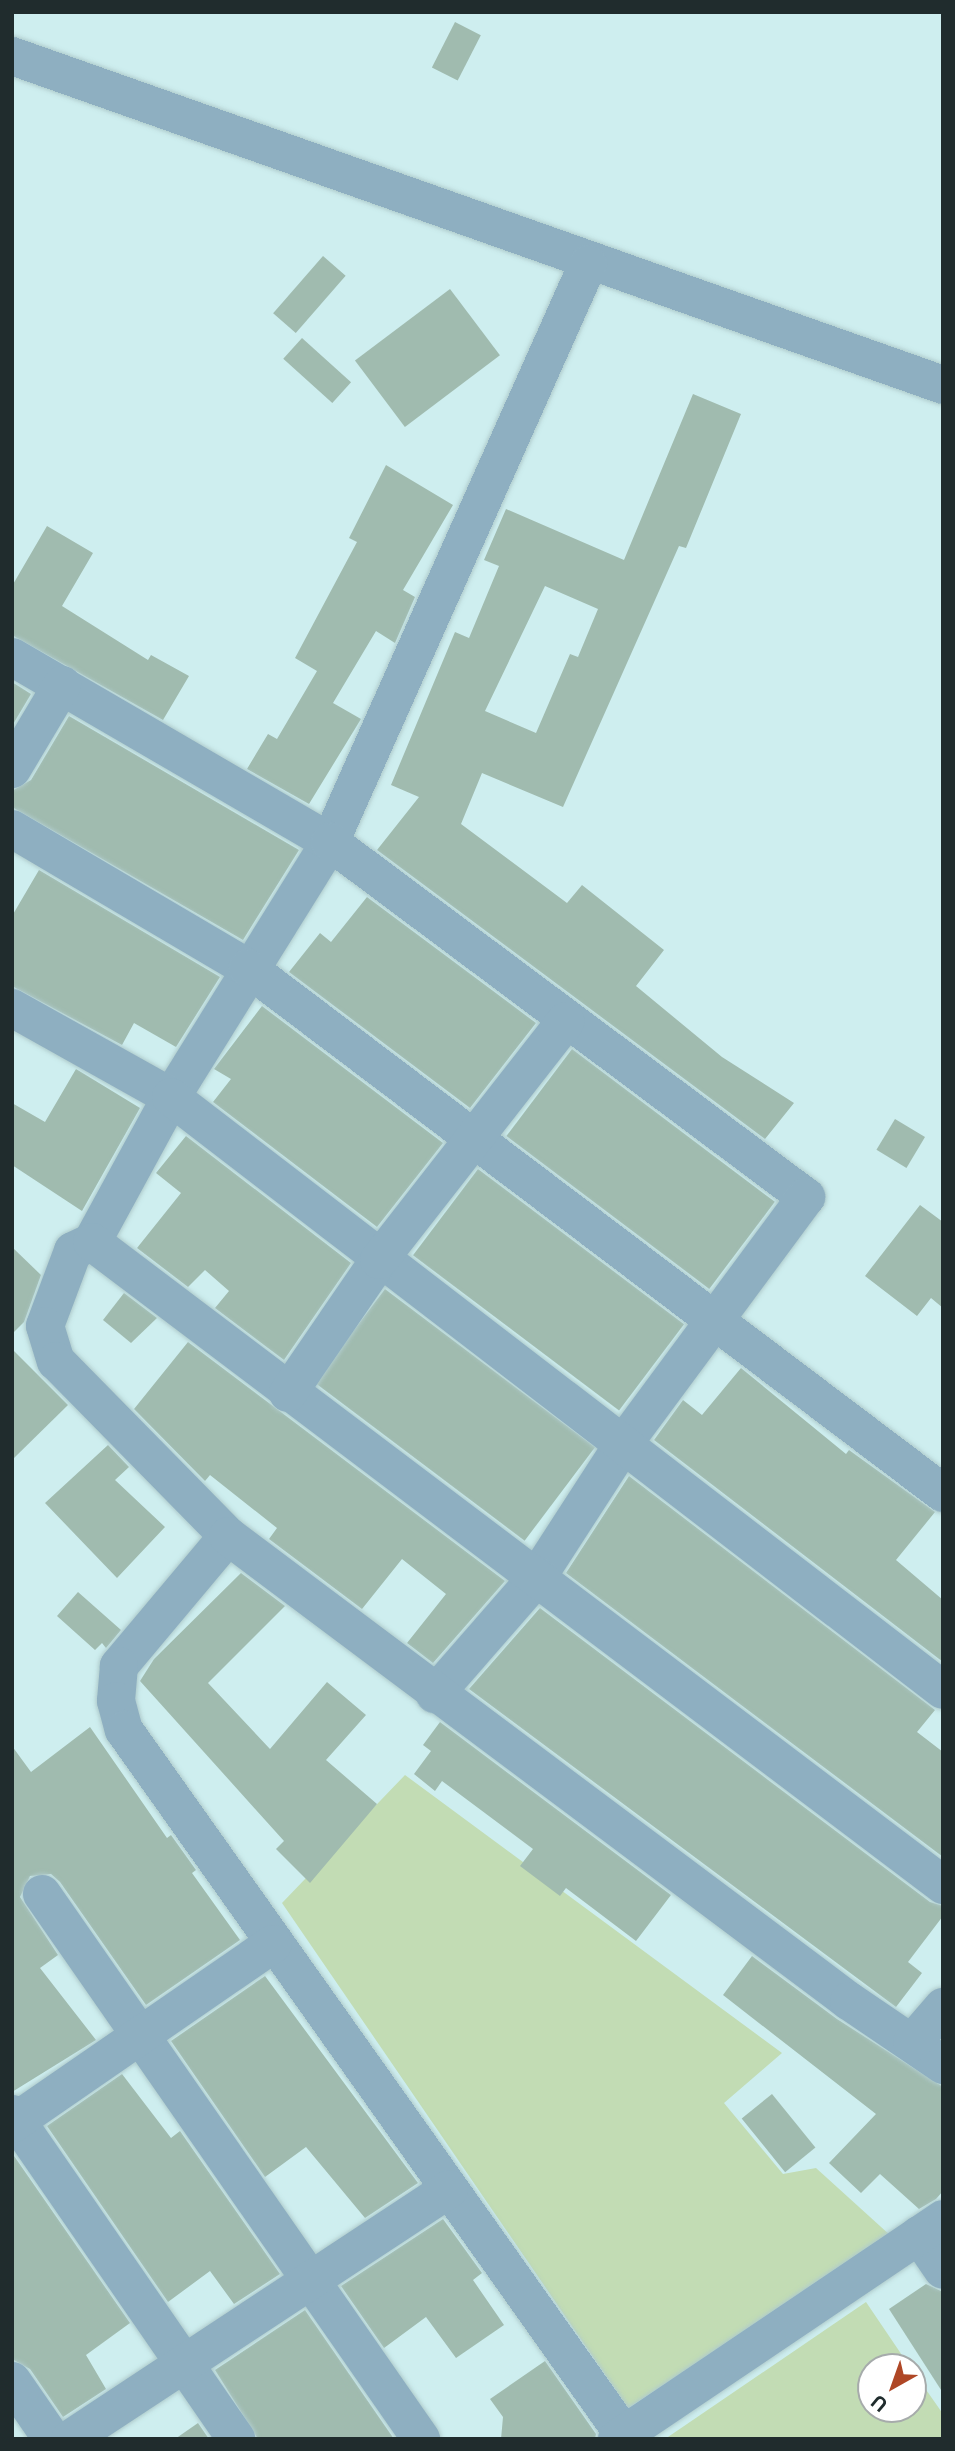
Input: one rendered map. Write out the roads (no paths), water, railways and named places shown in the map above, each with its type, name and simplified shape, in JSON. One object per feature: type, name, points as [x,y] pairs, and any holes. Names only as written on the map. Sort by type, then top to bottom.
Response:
[{"type":"street","points":[[12,56],[589,264],[943,385]]},
{"type":"street","points":[[589,264],[330,842],[248,968],[171,1097],[92,1242],[73,1251],[51,1298],[45,1326],[56,1361],[228,1536],[435,1694],[943,2065]]},
{"type":"street","points":[[12,657],[330,842],[566,1021],[806,1197],[622,1446],[538,1576],[435,1694]]},
{"type":"street","points":[[12,769],[62,685]]},
{"type":"street","points":[[12,829],[248,968],[474,1136],[715,1323],[943,1493]]},
{"type":"street","points":[[12,1008],[171,1097],[379,1260],[943,1689]]},
{"type":"street","points":[[288,1393],[379,1260],[566,1021]]},
{"type":"street","points":[[92,1242],[288,1393],[538,1576],[943,1885]]},
{"type":"street","points":[[228,1536],[119,1666],[116,1701],[124,1730],[623,2437],[931,2227],[943,2270]]},
{"type":"street","points":[[43,1894],[313,2278],[421,2439]]},
{"type":"street","points":[[236,2439],[14,2119],[273,1944]]},
{"type":"street","points":[[912,2043],[943,2007]]},
{"type":"street","points":[[70,2439],[449,2189]]},
{"type":"street","points":[[12,2381],[52,2439]]}]
